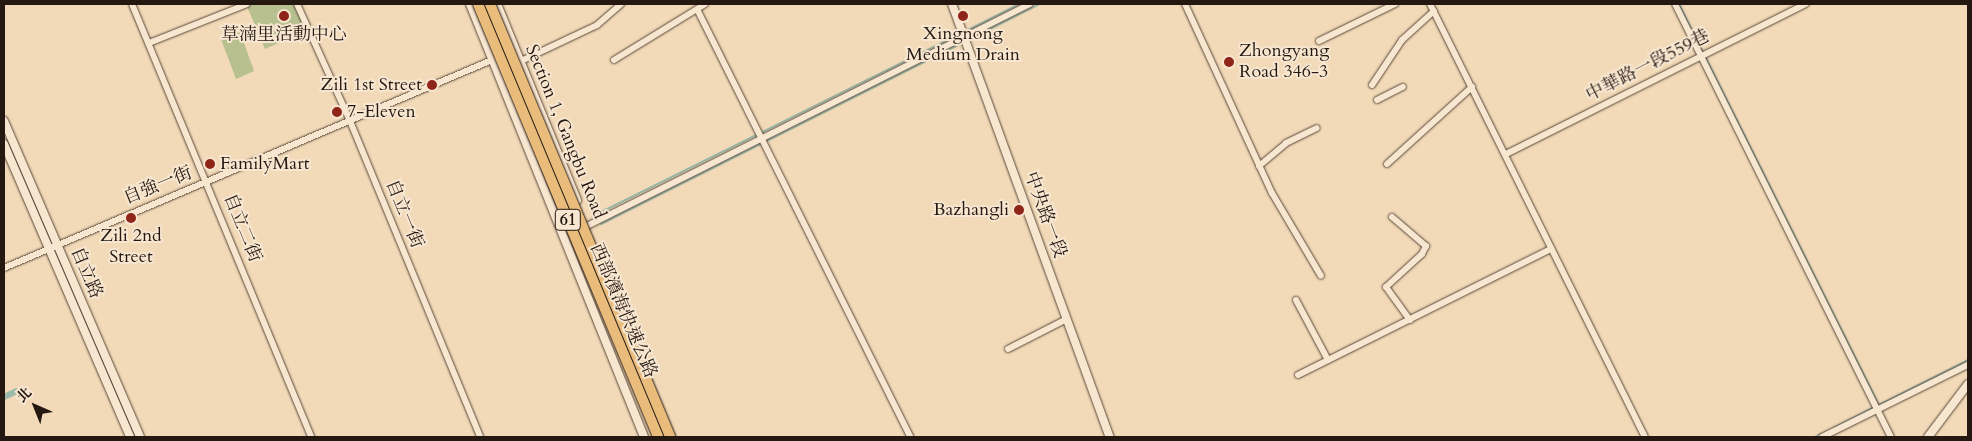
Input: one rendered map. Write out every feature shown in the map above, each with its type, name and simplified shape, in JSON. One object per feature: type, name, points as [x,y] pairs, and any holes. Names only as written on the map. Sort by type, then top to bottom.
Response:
[{"type":"highway","name":"西部濱海快速公路","points":[[478,4],[658,437]]},
{"type":"highway","name":"西部濱海快速公路","points":[[490,4],[670,437]]},
{"type":"street","name":"自立二街","points":[[132,4],[208,183],[311,437]]},
{"type":"street","points":[[149,43],[246,4]]},
{"type":"street","name":"自立一街","points":[[297,4],[350,121],[480,437]]},
{"type":"street","points":[[470,4],[644,437]]},
{"type":"street","name":"Section 1, Gangbu Road","points":[[497,4],[675,437]]},
{"type":"street","points":[[521,61],[597,25],[621,4]]},
{"type":"street","points":[[614,60],[698,11],[705,4]]},
{"type":"street","name":"中央路一段","points":[[952,4],[1108,437]]},
{"type":"street","points":[[565,238],[1030,4]]},
{"type":"street","points":[[1185,4],[1259,166],[1321,276]]},
{"type":"street","points":[[1319,41],[1395,4]]},
{"type":"street","points":[[1430,4],[1645,437]]},
{"type":"street","points":[[1675,4],[1891,437]]},
{"type":"street","name":"中華路一段559巷","points":[[1506,154],[1805,4]]},
{"type":"street","points":[[698,11],[910,437]]},
{"type":"street","points":[[1372,85],[1402,40],[1434,11]]},
{"type":"street","name":"自強一街","points":[[4,268],[56,243],[208,183],[516,50]]},
{"type":"street","points":[[1376,100],[1403,87]]},
{"type":"street","points":[[1387,164],[1472,87]]},
{"type":"street","name":"自立路","points":[[4,121],[140,437]]},
{"type":"street","points":[[1259,166],[1286,143],[1317,128]]},
{"type":"street","name":"自立路","points":[[4,144],[130,437]]},
{"type":"street","points":[[1392,217],[1426,246],[1422,254],[1386,287],[1410,320]]},
{"type":"street","points":[[1298,375],[1551,249]]},
{"type":"street","points":[[1296,300],[1328,360]]},
{"type":"street","points":[[1008,349],[1067,319]]},
{"type":"street","points":[[1822,437],[1968,365]]},
{"type":"street","points":[[1928,437],[1968,384]]},
{"type":"green space","points":[[246,4],[297,4],[308,30],[265,49]]},
{"type":"green space","points":[[240,32],[254,71],[236,79],[221,39]]},
{"type":"waterway","points":[[966,31],[1019,4]]},
{"type":"waterway","points":[[968,40],[1040,4]]},
{"type":"waterway","points":[[1679,4],[1879,405]]},
{"type":"waterway","points":[[593,216],[959,34]]},
{"type":"waterway","points":[[601,224],[964,42]]},
{"type":"waterway","points":[[1879,405],[1968,360]]},
{"type":"waterway","points":[[4,397],[17,391]]},
{"type":"waterway","points":[[1834,428],[1874,407]]},
{"type":"waterway","points":[[1815,437],[1821,434]]},
{"type":"place","name":"草湳里活動中心","points":[[284,16]]},
{"type":"place","name":"Xingnong Medium Drain","points":[[963,16]]},
{"type":"place","name":"Zhongyang Road 346-3","points":[[1229,62]]},
{"type":"place","name":"Zili 1st Street","points":[[432,85]]},
{"type":"place","name":"7-Eleven","points":[[337,112]]},
{"type":"place","name":"FamilyMart","points":[[210,164]]},
{"type":"place","name":"Bazhangli","points":[[1019,210]]},
{"type":"place","name":"Zili 2nd Street","points":[[131,218]]}]
